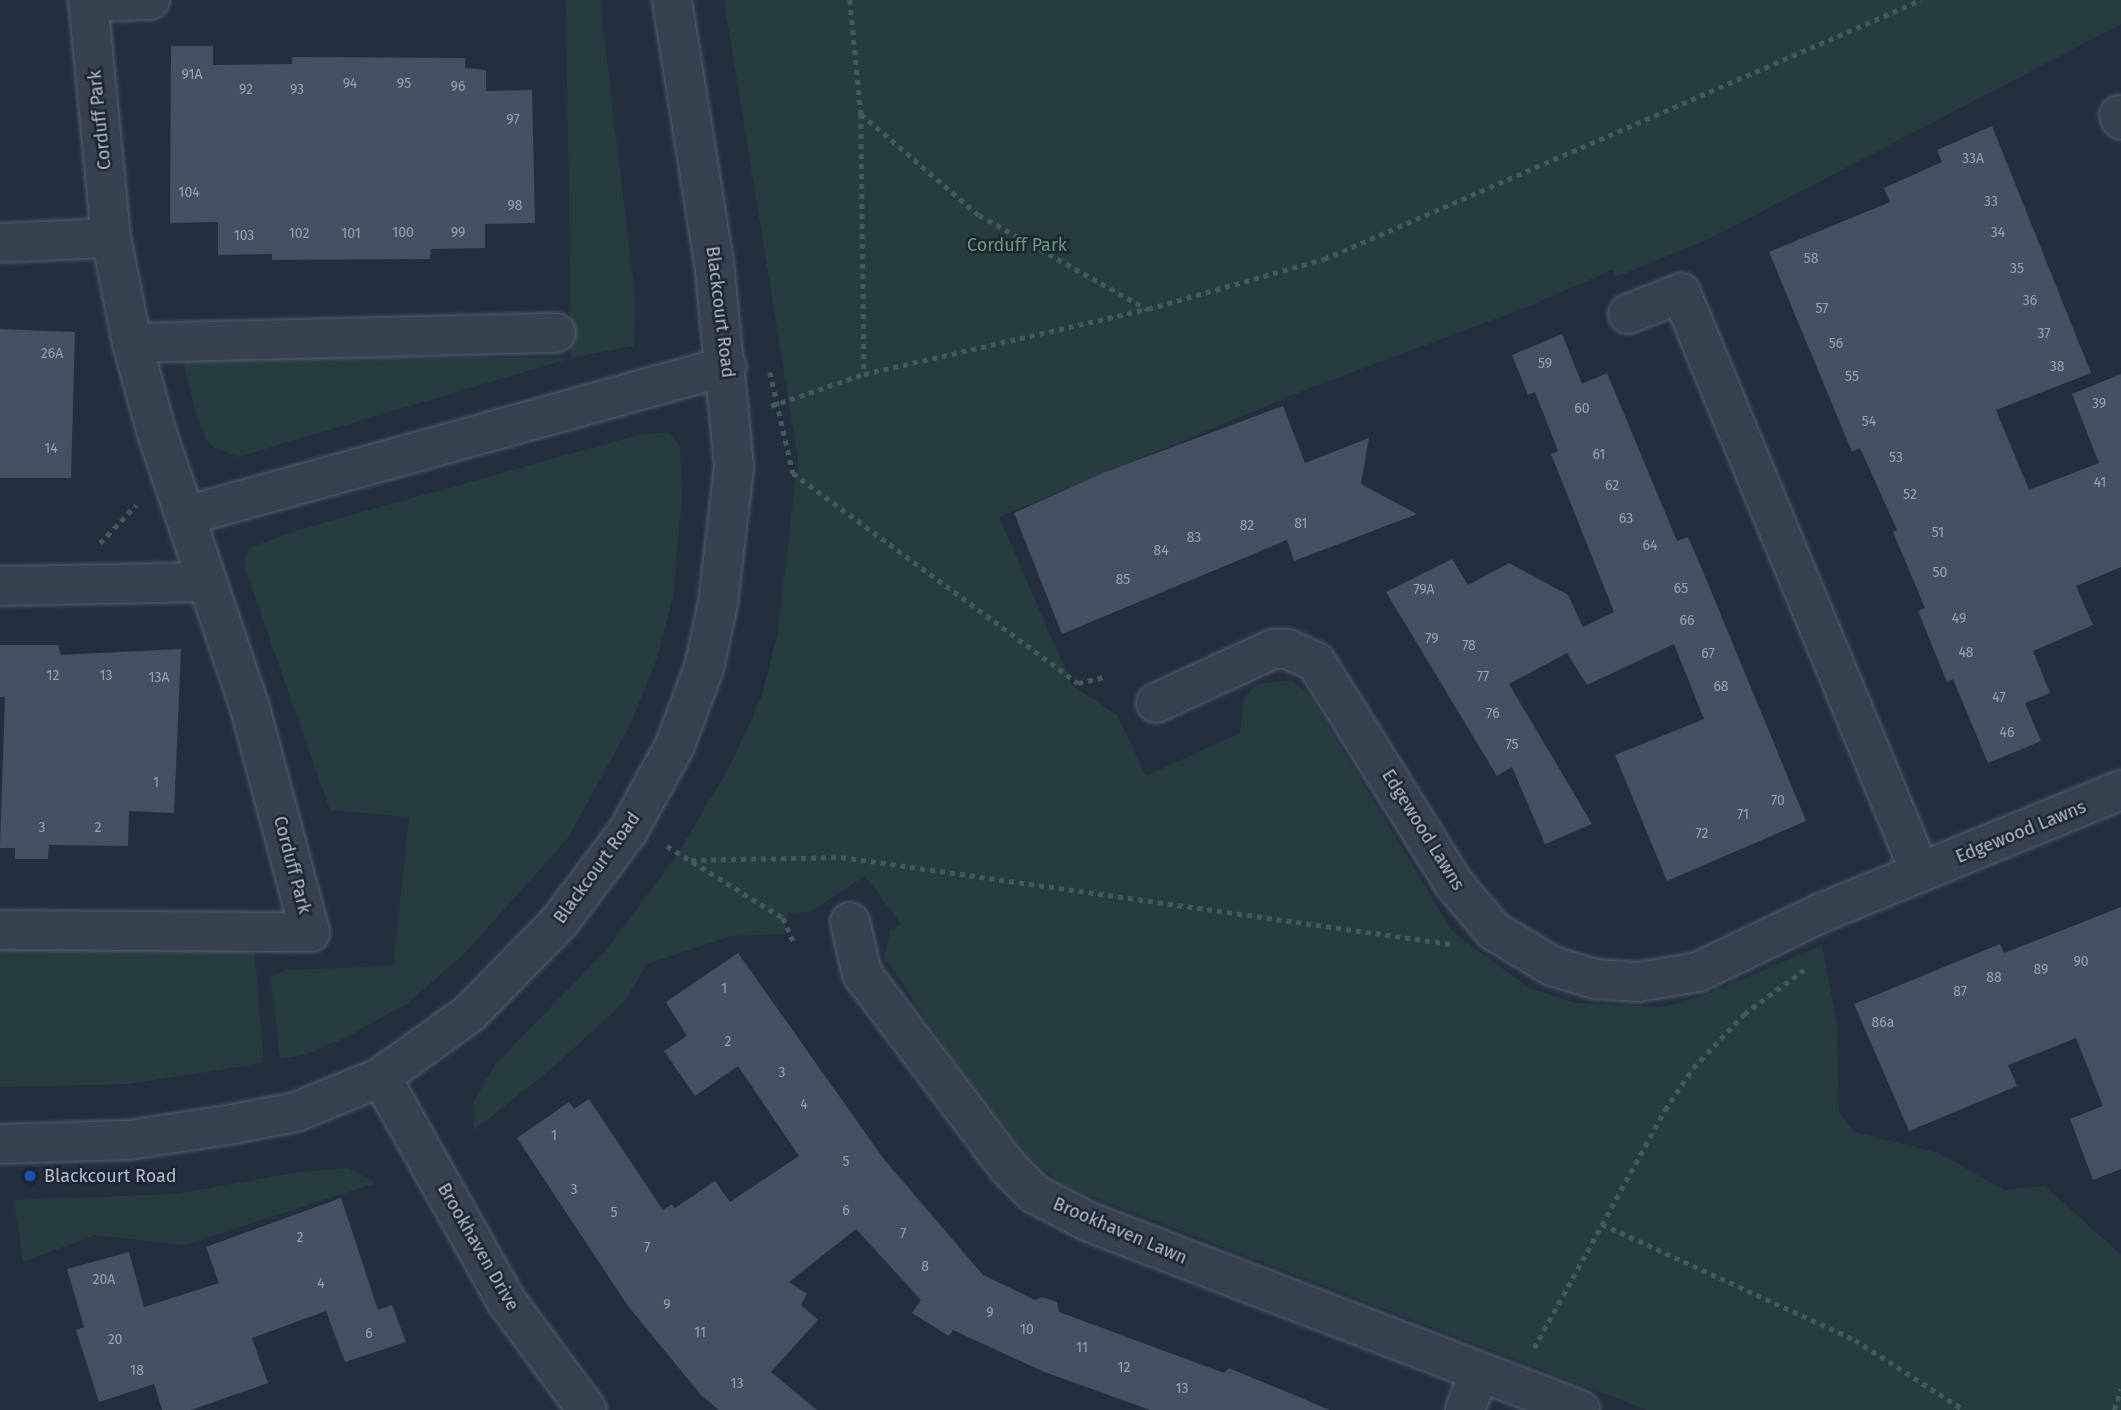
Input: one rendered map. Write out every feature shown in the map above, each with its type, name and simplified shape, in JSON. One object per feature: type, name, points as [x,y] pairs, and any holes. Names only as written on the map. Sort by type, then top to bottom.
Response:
[{"type":"street","name":"Corduff Park","points":[[0,930],[310,932],[249,705],[185,516],[132,343],[111,238],[88,1],[150,0]]},
{"type":"street","name":"Blackcourt Road","points":[[0,1144],[129,1140],[228,1125],[296,1112],[381,1077],[470,1013],[560,921],[628,831],[676,745],[704,668],[718,603],[734,466],[727,366],[672,0]]},
{"type":"street","points":[[0,243],[111,238]]},
{"type":"street","points":[[1628,314],[1681,293],[1920,872]]},
{"type":"street","points":[[132,343],[556,333]]},
{"type":"street","points":[[185,516],[727,366]]},
{"type":"street","points":[[0,586],[207,582]]},
{"type":"street","name":"Edgewood Lawns","points":[[1156,703],[1273,649],[1288,649],[1317,662],[1454,884],[1494,931],[1552,966],[1595,979],[1637,982],[1698,972],[1821,913],[2121,790]]},
{"type":"street","name":"Brookhaven Lawn","points":[[850,922],[862,974],[1008,1167],[1035,1194],[1089,1222],[1580,1410]]},
{"type":"street","name":"Brookhaven Drive","points":[[381,1077],[507,1302],[587,1410]]},
{"type":"street","points":[[1465,1410],[1496,1379]]},
{"type":"path","points":[[850,0],[861,114],[864,374]]},
{"type":"path","points":[[732,411],[775,405],[864,374],[1148,309],[1324,259],[1921,0]]},
{"type":"path","points":[[861,114],[979,215],[1148,309]]},
{"type":"path","points":[[769,366],[775,405],[793,473],[1077,683],[1105,677]]},
{"type":"path","points":[[628,831],[691,860],[783,918],[794,943]]},
{"type":"path","points":[[691,860],[841,857],[1459,945],[1494,931]]},
{"type":"path","points":[[1496,1379],[1602,1224],[1693,1068],[1744,1014],[1820,958],[1821,913]]},
{"type":"path","points":[[1602,1224],[1855,1340],[1964,1410]]},
{"type":"path","points":[[2114,1410],[2121,1389]]},
{"type":"green space","points":[[566,0],[600,0],[636,304],[634,346],[571,358]]},
{"type":"green space","name":"Corduff Park","points":[[724,0],[2121,0],[2121,24],[1709,239],[1616,277],[1612,270],[1522,309],[1310,388],[999,517],[1072,685],[1117,715],[1146,776],[1240,733],[1244,699],[1257,684],[1291,680],[1309,694],[1453,932],[1528,987],[1575,1003],[1662,1007],[1702,996],[1822,945],[1837,1024],[1839,1112],[1855,1132],[1937,1152],[2004,1190],[2045,1186],[2121,1255],[2121,1410],[1647,1410],[1067,1187],[1030,1158],[953,1059],[884,957],[890,932],[901,924],[865,876],[810,912],[788,913],[784,934],[731,936],[647,964],[624,1002],[549,1071],[474,1130],[473,1103],[494,1066],[605,951],[677,855],[730,766],[762,695],[777,635],[798,459]]},
{"type":"green space","points":[[191,356],[571,358],[238,457],[214,447],[206,440],[184,365]]},
{"type":"green space","points":[[668,432],[680,446],[682,497],[673,598],[656,661],[631,723],[568,838],[464,954],[409,1002],[345,1038],[304,1055],[280,1059],[270,977],[286,970],[393,966],[409,817],[330,810],[248,577],[244,564],[249,548],[301,529],[638,435]]},
{"type":"green space","points":[[254,945],[264,1063],[128,1084],[0,1087],[0,946]]},
{"type":"green space","points":[[348,1168],[376,1183],[185,1245],[95,1235],[23,1262],[14,1200],[176,1194],[293,1173]]},
{"type":"building","points":[[171,46],[213,46],[213,65],[292,64],[292,57],[465,58],[465,68],[486,70],[486,91],[532,90],[535,223],[485,224],[485,248],[431,249],[430,259],[272,260],[272,254],[218,255],[218,222],[170,223]]},
{"type":"building","points":[[1992,126],[2091,373],[1996,410],[2029,490],[2099,463],[2072,394],[2121,374],[2121,567],[2076,586],[2093,625],[2033,651],[2050,693],[2025,703],[2041,741],[1988,763],[1953,679],[1947,682],[1918,611],[1925,608],[1893,532],[1897,530],[1860,448],[1852,452],[1769,252],[1890,202],[1884,188],[1942,162],[1937,150]]},
{"type":"building","points":[[0,329],[75,332],[71,478],[0,478]]},
{"type":"building","points":[[1562,334],[1582,384],[1607,373],[1677,541],[1688,537],[1806,821],[1667,881],[1615,755],[1704,719],[1674,644],[1587,685],[1567,653],[1509,684],[1592,824],[1545,844],[1512,767],[1497,776],[1386,592],[1452,559],[1468,585],[1509,563],[1568,595],[1583,627],[1614,612],[1551,454],[1558,451],[1535,392],[1528,395],[1512,355]]},
{"type":"building","points":[[1283,406],[1305,463],[1369,438],[1361,484],[1417,514],[1294,561],[1287,540],[1062,634],[1014,513],[1103,473]]},
{"type":"building","points":[[0,645],[58,645],[61,655],[181,649],[174,813],[129,811],[128,846],[49,845],[48,859],[15,859],[15,848],[0,848],[5,697],[0,697]]},
{"type":"building","points":[[2121,907],[2121,1169],[2093,1180],[2070,1119],[2103,1106],[2076,1038],[2008,1065],[2017,1086],[1909,1131],[1854,1004],[2000,944],[2004,953]]},
{"type":"building","points":[[738,953],[883,1158],[983,1275],[1035,1300],[1042,1297],[1057,1302],[1059,1312],[1224,1373],[1229,1368],[1330,1410],[1150,1410],[1042,1371],[953,1330],[949,1336],[912,1313],[921,1300],[856,1229],[789,1282],[807,1294],[801,1305],[818,1320],[771,1372],[817,1410],[719,1410],[701,1395],[628,1306],[517,1138],[569,1102],[574,1109],[589,1099],[663,1210],[672,1204],[675,1208],[715,1181],[730,1202],[799,1156],[738,1066],[695,1096],[664,1051],[687,1036],[666,1002]]},
{"type":"building","points":[[341,1198],[378,1310],[392,1305],[406,1342],[345,1362],[326,1311],[252,1338],[268,1383],[191,1410],[162,1410],[154,1384],[99,1402],[76,1330],[84,1327],[67,1269],[129,1252],[144,1307],[219,1283],[206,1247]]},
{"type":"place","name":"Blackcourt Road","points":[[30,1176]]}]
